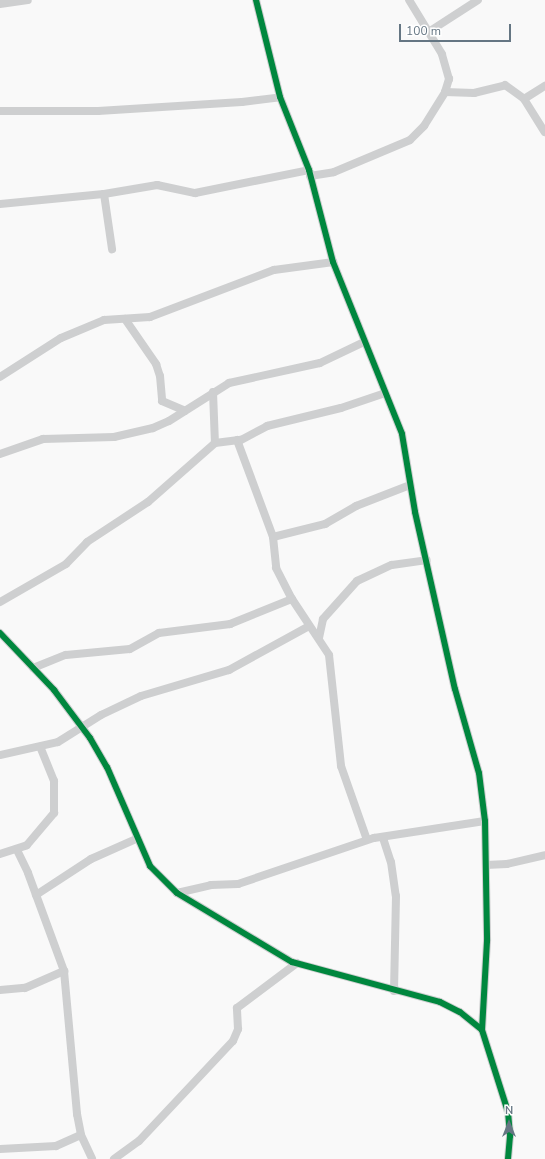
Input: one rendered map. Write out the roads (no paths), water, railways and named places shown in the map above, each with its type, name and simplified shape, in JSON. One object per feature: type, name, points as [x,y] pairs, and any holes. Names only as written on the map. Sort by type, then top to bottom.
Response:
[{"type":"street","points":[[0,4],[28,0]]},
{"type":"street","points":[[256,0],[280,97],[310,173],[334,262],[364,342],[402,434],[410,485],[455,689],[478,774],[485,821],[486,865],[487,970],[482,1030],[508,1112],[510,1136],[508,1159]]},
{"type":"street","points":[[0,204],[104,194],[157,185],[195,193],[310,173],[334,172],[410,140],[424,126],[445,92],[448,73],[430,31],[409,0]]},
{"type":"street","points":[[430,31],[478,0]]},
{"type":"street","points":[[445,92],[474,93],[499,84],[510,88],[524,100],[545,132]]},
{"type":"street","points":[[524,100],[545,86]]},
{"type":"street","points":[[0,111],[98,112],[242,102],[280,97]]},
{"type":"street","points":[[104,194],[112,249]]},
{"type":"street","points":[[0,377],[61,338],[104,320],[125,319],[164,313],[274,270],[334,262]]},
{"type":"street","points":[[125,319],[156,364],[162,401],[184,411]]},
{"type":"street","points":[[0,454],[43,439],[114,437],[152,428],[184,411],[213,392],[237,381],[320,363],[364,342]]},
{"type":"street","points":[[213,392],[215,442]]},
{"type":"street","points":[[0,602],[66,564],[87,542],[148,502],[215,442],[238,440],[267,426],[341,408],[385,393]]},
{"type":"street","points":[[238,440],[273,537],[275,563],[292,599],[309,626],[319,638],[331,663],[335,720],[344,780],[367,840]]},
{"type":"street","points":[[273,537],[325,524],[356,506],[410,485]]},
{"type":"street","points":[[319,638],[323,620],[357,581],[392,565],[427,560]]},
{"type":"street","points":[[33,668],[66,655],[130,649],[158,633],[230,624],[292,599]]},
{"type":"street","points":[[0,755],[40,747],[62,740],[83,728],[101,715],[141,696],[229,670],[309,626]]},
{"type":"street","points":[[0,633],[33,668],[83,728],[107,767],[136,839],[150,866],[177,893],[297,963],[394,991],[440,1002],[460,1012],[482,1030]]},
{"type":"street","points":[[1,851],[17,850],[33,840],[54,813],[54,781],[40,747]]},
{"type":"street","points":[[177,893],[211,885],[238,884],[367,840],[485,821]]},
{"type":"street","points":[[383,838],[391,862],[396,896],[394,991]]},
{"type":"street","points":[[36,895],[91,859],[136,839]]},
{"type":"street","points":[[17,850],[36,895],[64,971],[81,1135],[92,1159]]},
{"type":"street","points":[[486,865],[507,864],[545,855]]},
{"type":"street","points":[[114,1159],[139,1141],[233,1041],[238,1028],[237,1008],[297,963]]},
{"type":"street","points":[[0,990],[24,988],[64,971]]},
{"type":"street","points":[[0,1149],[50,1147],[81,1135]]}]
